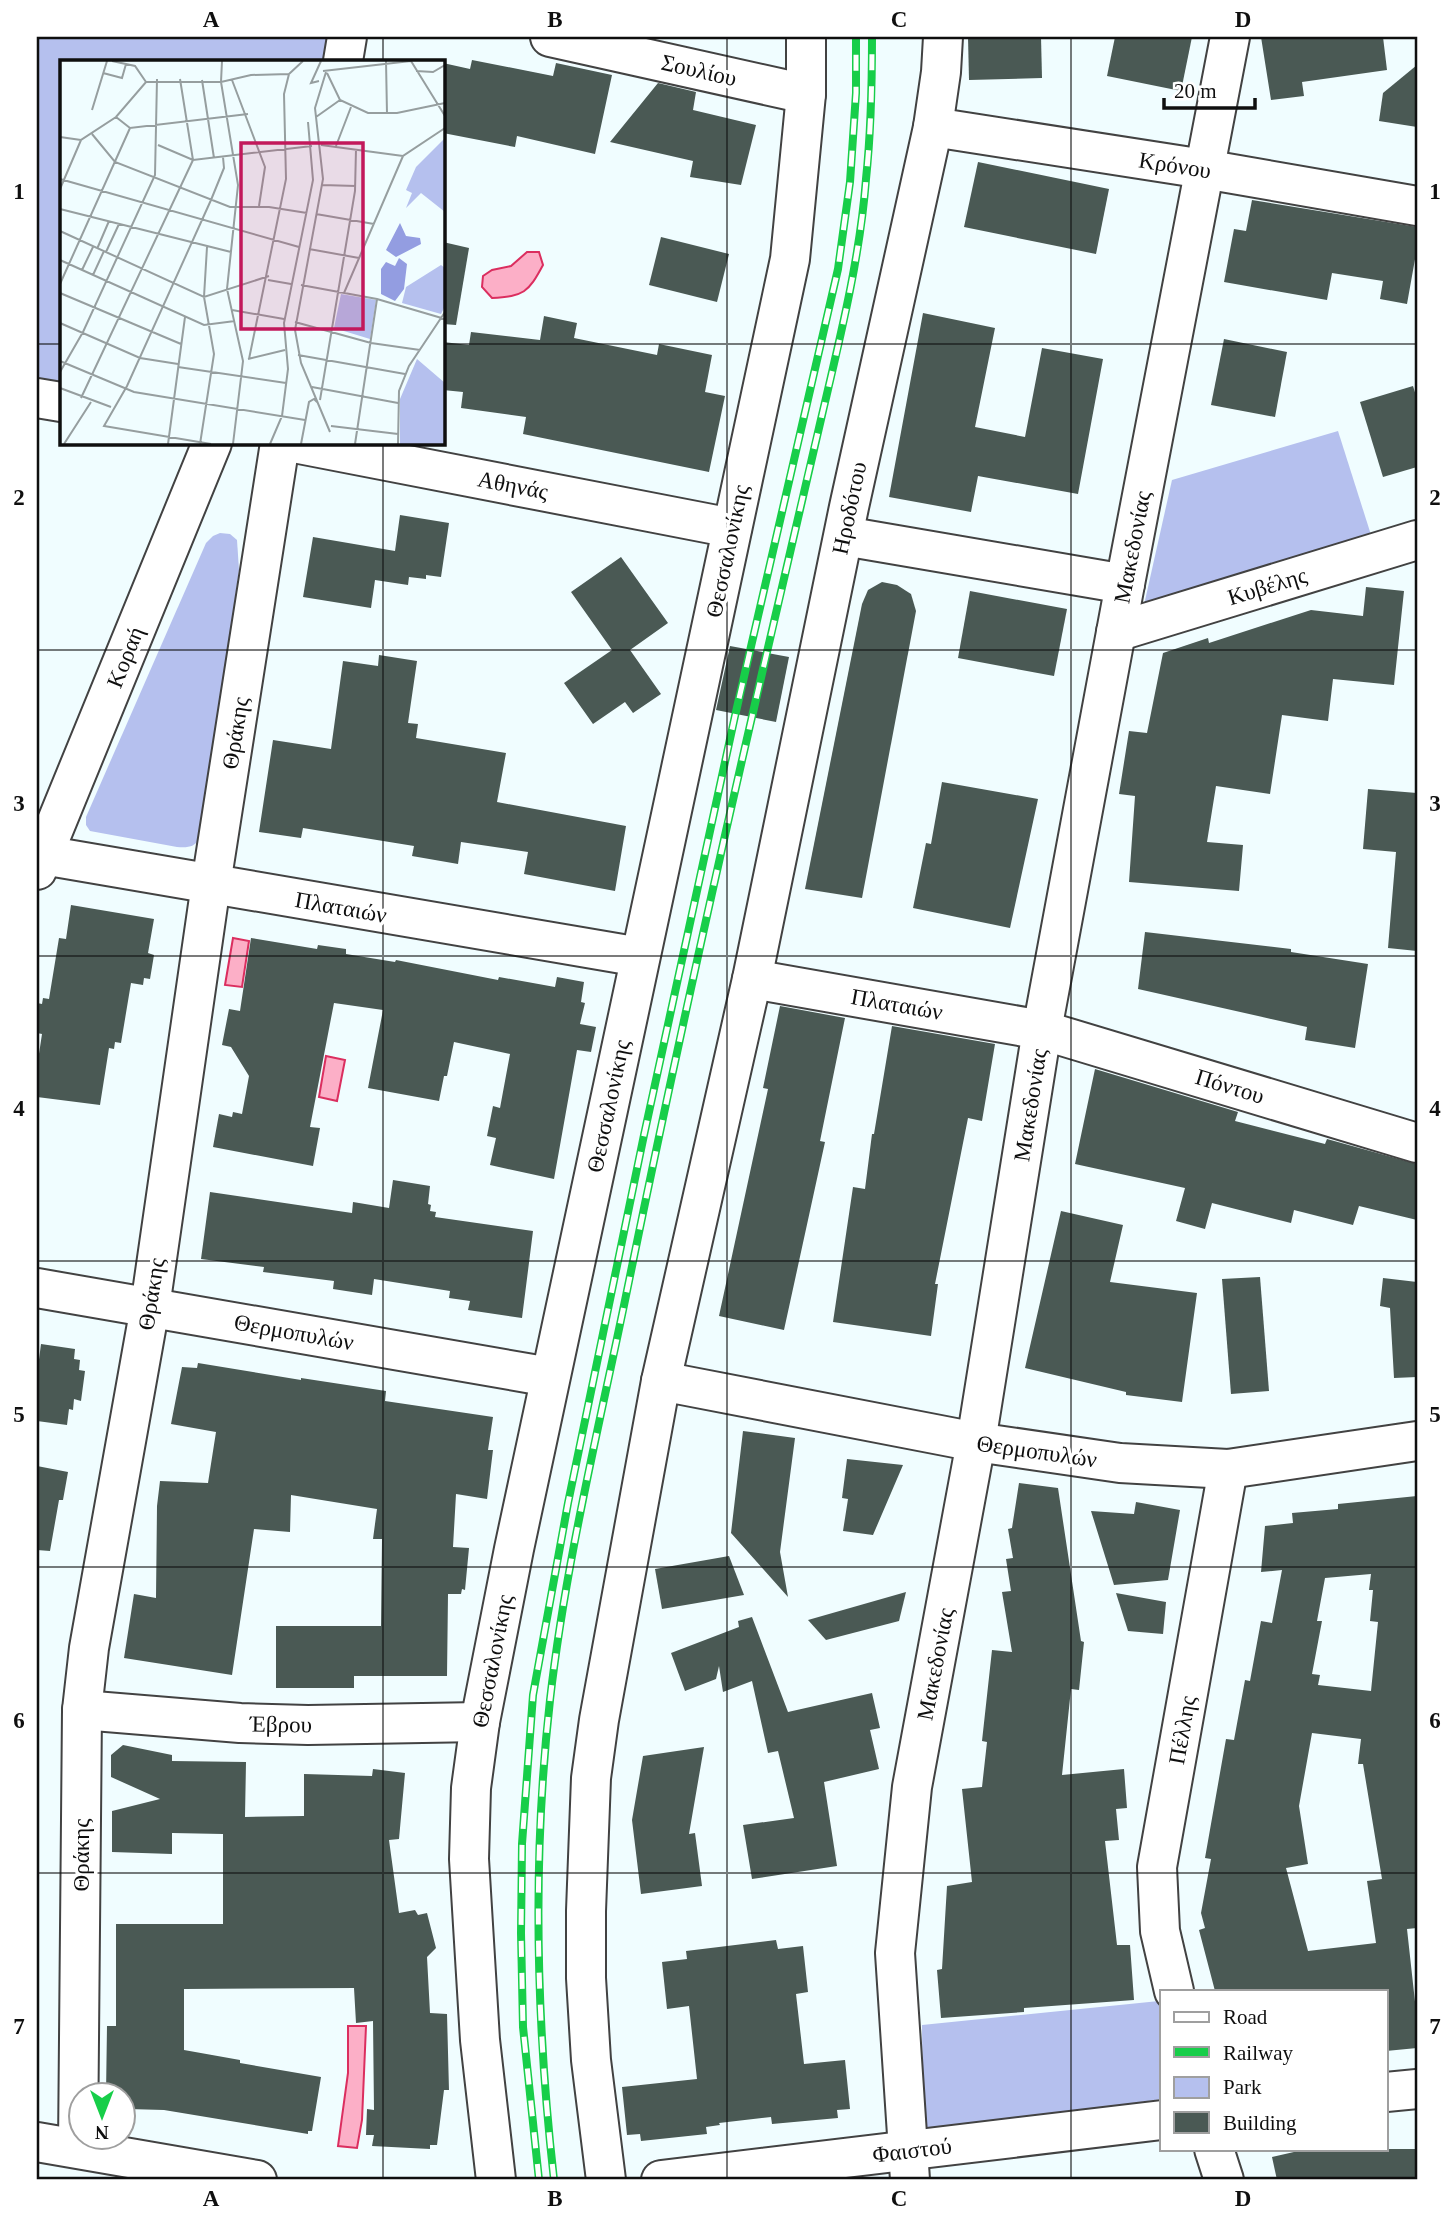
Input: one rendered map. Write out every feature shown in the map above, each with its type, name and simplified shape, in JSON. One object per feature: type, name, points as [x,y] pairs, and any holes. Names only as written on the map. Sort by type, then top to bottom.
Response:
[{"type":"street","points":[[342,60],[346,37]]},
{"type":"street","name":"Σουλίου","points":[[550,37],[806,94]]},
{"type":"street","name":"Θεσσαλονίκης","points":[[496,2180],[480,2040],[470,1859],[471,1788],[480,1722],[550,1377],[790,260],[806,94],[806,37]]},
{"type":"street","name":"Ηροδότου","points":[[752,979],[933,127],[943,37]]},
{"type":"street","name":"Μακεδονίας","points":[[909,2166],[895,1953],[912,1787],[976,1442],[1042,1030],[1230,37]]},
{"type":"street","name":"Κρόνου","points":[[933,127],[1417,205]]},
{"type":"street","points":[[37,398],[60,402]]},
{"type":"street","name":"Κοραή","points":[[40,863],[212,444]]},
{"type":"street","name":"Θράκης","points":[[79,2080],[82,1710],[89,1648],[150,1307],[211,884],[280,444]]},
{"type":"street","name":"Αθηνάς","points":[[299,444],[732,528]]},
{"type":"street","points":[[844,536],[1125,584]]},
{"type":"street","name":"Κυβέλης","points":[[1116,632],[1417,540]]},
{"type":"street","name":"Πλαταιών","points":[[40,863],[211,884],[640,957]]},
{"type":"street","points":[[606,2180],[591,2060],[586,1978],[591,1778],[599,1720],[661,1381],[752,979]]},
{"type":"street","name":"Πλαταιών","points":[[752,979],[1042,1030]]},
{"type":"street","name":"Πόντου","points":[[1042,1030],[1417,1143]]},
{"type":"street","name":"Θερμοπυλών","points":[[37,1288],[550,1377]]},
{"type":"street","name":"Θερμοπυλών","points":[[661,1381],[976,1442],[1121,1463],[1228,1469],[1417,1441]]},
{"type":"street","name":"Πέλλης","points":[[1174,1990],[1160,1931],[1157,1867],[1228,1469]]},
{"type":"street","name":"Έβρου","points":[[82,1710],[240,1723],[480,1722]]},
{"type":"street","points":[[1388,2092],[1417,2089]]},
{"type":"street","name":"Φαιστού","points":[[661,2180],[909,2166],[1160,2120]]},
{"type":"street","points":[[37,2142],[66,2146]]},
{"type":"street","points":[[89,2150],[257,2180]]},
{"type":"street","points":[[1214,2150],[1224,2180]]},
{"type":"green space","points":[[37,37],[332,37],[327,60],[60,60],[60,387],[37,383]]},
{"type":"green space","points":[[1338,431],[1372,538],[1144,605],[1172,480]]},
{"type":"green space","points":[[220,533],[230,534],[237,540],[239,570],[201,837],[194,845],[181,847],[90,831],[86,825],[86,817],[206,543]]},
{"type":"green space","points":[[1159,2001],[1160,2099],[923,2133],[922,2025]]},
{"type":"shaded area","points":[[527,252],[539,252],[543,265],[533,282],[518,294],[492,298],[482,287],[483,276],[492,270],[511,266]]},
{"type":"shaded area","points":[[233,938],[249,941],[242,987],[225,985]]},
{"type":"shaded area","points":[[326,1056],[345,1060],[337,1101],[319,1097]]},
{"type":"shaded area","points":[[348,2026],[366,2026],[362,2120],[357,2148],[338,2146],[348,2073]]},
{"type":"building","points":[[968,37],[1041,37],[1042,78],[969,80]]},
{"type":"building","points":[[1115,37],[1192,37],[1181,91],[1107,76]]},
{"type":"building","points":[[1261,37],[1383,37],[1387,70],[1302,82],[1304,96],[1271,100]]},
{"type":"building","points":[[472,60],[553,76],[556,63],[612,75],[595,154],[517,136],[515,147],[444,133],[444,63],[470,69]]},
{"type":"building","points":[[1417,65],[1417,127],[1379,121],[1383,93]]},
{"type":"building","points":[[658,83],[696,92],[693,110],[756,125],[741,185],[690,177],[693,161],[610,142]]},
{"type":"building","points":[[978,162],[1109,189],[1096,254],[964,227]]},
{"type":"building","points":[[1252,200],[1417,227],[1417,248],[1407,304],[1380,299],[1383,281],[1332,273],[1327,300],[1224,282],[1234,229],[1246,231]]},
{"type":"building","points":[[661,237],[729,254],[717,302],[649,285]]},
{"type":"building","points":[[444,242],[469,248],[456,325],[444,324]]},
{"type":"building","points":[[923,313],[995,328],[975,427],[1025,437],[1042,348],[1103,359],[1078,494],[978,476],[971,512],[889,497]]},
{"type":"building","points":[[544,316],[577,323],[574,338],[657,355],[659,344],[712,355],[705,392],[725,396],[709,472],[523,434],[526,417],[461,408],[463,392],[444,390],[444,342],[469,345],[471,332],[540,340]]},
{"type":"building","points":[[1224,339],[1287,352],[1275,417],[1211,405]]},
{"type":"building","points":[[1413,386],[1417,399],[1417,467],[1383,477],[1360,402]]},
{"type":"building","points":[[400,515],[449,523],[441,577],[409,577],[408,585],[375,580],[371,608],[303,597],[313,537],[395,551]]},
{"type":"building","points":[[621,557],[668,623],[630,650],[661,694],[633,713],[625,702],[593,724],[564,683],[612,650],[571,592]]},
{"type":"building","points":[[882,582],[897,585],[911,594],[916,611],[862,898],[805,889],[862,604],[868,590]]},
{"type":"building","points":[[1366,587],[1404,591],[1394,685],[1333,679],[1328,721],[1282,715],[1270,794],[1216,786],[1207,842],[1243,845],[1239,891],[1129,882],[1135,796],[1119,794],[1129,731],[1147,733],[1163,653],[1208,638],[1209,643],[1311,610],[1363,616]]},
{"type":"building","points":[[970,591],[1067,609],[1054,676],[958,658]]},
{"type":"building","points":[[730,646],[789,657],[776,722],[716,710]]},
{"type":"building","points":[[379,655],[417,661],[408,723],[418,724],[416,738],[506,753],[497,802],[626,826],[615,891],[524,874],[528,852],[461,842],[458,864],[412,856],[414,846],[303,828],[301,838],[259,832],[273,740],[331,749],[343,661],[378,666]]},
{"type":"building","points":[[942,782],[1038,799],[1010,928],[913,908],[926,843],[931,844]]},
{"type":"building","points":[[1368,789],[1417,793],[1417,951],[1388,948],[1396,852],[1363,849]]},
{"type":"building","points":[[71,905],[154,919],[148,953],[154,955],[150,979],[144,978],[143,985],[131,983],[121,1043],[115,1042],[114,1049],[109,1048],[100,1105],[37,1097],[37,1067],[42,1034],[37,1033],[37,1003],[42,1004],[43,998],[49,999],[59,938],[66,939]]},
{"type":"building","points":[[1145,932],[1291,949],[1291,952],[1368,964],[1355,1048],[1305,1040],[1307,1027],[1138,989]]},
{"type":"building","points":[[251,938],[317,949],[318,945],[346,949],[346,954],[395,962],[396,960],[498,980],[499,977],[555,987],[557,977],[584,982],[581,1002],[585,1003],[580,1024],[596,1027],[591,1052],[577,1050],[554,1179],[490,1165],[496,1138],[487,1136],[493,1106],[500,1108],[510,1054],[454,1042],[439,1101],[368,1088],[383,1010],[334,1003],[310,1127],[320,1128],[313,1166],[213,1147],[219,1114],[232,1117],[233,1112],[242,1114],[249,1076],[231,1047],[222,1045],[229,1009],[240,1011]]},
{"type":"building","points":[[780,1006],[845,1018],[820,1141],[825,1142],[784,1330],[719,1316],[768,1089],[763,1088]]},
{"type":"building","points":[[892,1026],[995,1044],[982,1121],[968,1118],[935,1284],[938,1284],[931,1336],[833,1322],[853,1187],[865,1189]]},
{"type":"building","points":[[1095,1069],[1238,1112],[1235,1121],[1325,1144],[1327,1139],[1417,1164],[1417,1220],[1359,1206],[1353,1225],[1294,1210],[1291,1223],[1212,1203],[1205,1229],[1176,1221],[1185,1188],[1075,1164]]},
{"type":"building","points":[[393,1180],[430,1186],[428,1204],[431,1205],[430,1211],[436,1212],[435,1217],[533,1231],[522,1318],[468,1310],[470,1301],[449,1298],[450,1291],[374,1279],[372,1295],[333,1289],[334,1281],[263,1272],[264,1267],[201,1259],[210,1192],[352,1213],[353,1202],[389,1208]]},
{"type":"building","points":[[1061,1211],[1123,1225],[1110,1282],[1197,1293],[1182,1402],[1126,1395],[1126,1392],[1025,1368]]},
{"type":"building","points":[[1260,1277],[1269,1391],[1231,1394],[1222,1279]]},
{"type":"building","points":[[1383,1278],[1417,1282],[1417,1377],[1394,1378],[1390,1308],[1380,1306]]},
{"type":"building","points":[[41,1344],[75,1349],[74,1359],[80,1360],[79,1370],[85,1371],[81,1401],[74,1399],[73,1410],[69,1409],[67,1425],[37,1421],[37,1375]]},
{"type":"building","points":[[198,1363],[386,1391],[385,1401],[493,1417],[488,1450],[493,1450],[487,1499],[456,1494],[453,1547],[469,1548],[465,1590],[462,1589],[461,1594],[448,1594],[447,1676],[354,1676],[354,1688],[276,1688],[276,1626],[381,1626],[382,1539],[373,1539],[377,1509],[291,1495],[290,1532],[254,1529],[232,1675],[124,1658],[134,1594],[156,1598],[157,1506],[160,1481],[208,1483],[216,1432],[171,1424],[182,1367],[197,1368]]},
{"type":"building","points":[[743,1431],[795,1438],[780,1552],[788,1597],[731,1533]]},
{"type":"building","points":[[847,1459],[903,1465],[873,1535],[843,1531],[848,1499],[842,1498]]},
{"type":"building","points":[[37,1466],[68,1472],[63,1500],[59,1500],[50,1551],[37,1550]]},
{"type":"building","points":[[1019,1483],[1058,1488],[1081,1641],[1084,1642],[1079,1690],[1071,1689],[1062,1775],[1124,1769],[1127,1808],[1116,1809],[1119,1840],[1105,1841],[1117,1945],[1130,1945],[1134,2000],[1024,2008],[1024,2012],[941,2018],[937,1970],[942,1969],[947,1886],[972,1882],[962,1789],[982,1787],[987,1742],[982,1741],[992,1650],[1012,1652],[1002,1592],[1011,1591],[1006,1559],[1013,1558],[1008,1529],[1012,1528]]},
{"type":"building","points":[[1417,1496],[1417,1928],[1407,1929],[1417,2020],[1417,2048],[1388,2051],[1388,1990],[1215,1990],[1199,1930],[1205,1928],[1201,1913],[1211,1859],[1205,1858],[1226,1739],[1234,1740],[1245,1680],[1250,1681],[1261,1621],[1272,1623],[1282,1570],[1261,1572],[1265,1526],[1293,1523],[1292,1513],[1338,1509],[1338,1504]],"holes":[[[1371,1574],[1369,1590],[1373,1590],[1370,1621],[1378,1622],[1371,1691],[1318,1685],[1320,1675],[1312,1674],[1322,1621],[1317,1621],[1325,1578]],[[1312,1733],[1361,1739],[1358,1764],[1363,1764],[1382,1879],[1367,1881],[1376,1943],[1308,1951],[1286,1868],[1308,1864],[1299,1806]]]},
{"type":"building","points":[[1136,1502],[1180,1510],[1168,1580],[1114,1585],[1091,1511],[1134,1514]]},
{"type":"building","points":[[729,1556],[744,1595],[662,1609],[655,1569]]},
{"type":"building","points":[[906,1592],[899,1621],[826,1640],[808,1620]]},
{"type":"building","points":[[1116,1593],[1166,1602],[1163,1634],[1128,1631]]},
{"type":"building","points":[[752,1617],[788,1712],[872,1693],[880,1728],[870,1730],[879,1769],[824,1782],[837,1866],[752,1879],[743,1825],[794,1818],[778,1751],[768,1753],[752,1681],[723,1692],[719,1666],[716,1679],[685,1691],[671,1653],[739,1627],[738,1621]]},
{"type":"building","points":[[123,1745],[172,1755],[172,1761],[246,1762],[245,1817],[304,1816],[304,1774],[372,1776],[373,1769],[405,1773],[399,1839],[389,1840],[399,1913],[415,1910],[418,1915],[427,1913],[436,1948],[427,1957],[430,2013],[447,2014],[449,2090],[444,2090],[437,2145],[430,2145],[430,2149],[372,2146],[374,2135],[366,2135],[367,2109],[374,2110],[373,2021],[356,2023],[354,1988],[184,1989],[184,2050],[321,2077],[312,2131],[308,2131],[308,2134],[164,2110],[136,2109],[136,2080],[106,2080],[107,2026],[116,2026],[116,1924],[223,1924],[223,1834],[172,1833],[172,1854],[112,1852],[112,1811],[160,1799],[111,1777],[111,1755]]},
{"type":"building","points":[[704,1747],[689,1834],[695,1833],[702,1886],[641,1894],[632,1820],[643,1756]]},
{"type":"building","points":[[776,1940],[778,1949],[803,1946],[808,1992],[796,1994],[804,2064],[845,2060],[850,2109],[837,2110],[838,2118],[772,2124],[771,2117],[719,2123],[720,2125],[706,2127],[707,2134],[641,2141],[640,2134],[627,2135],[622,2087],[697,2079],[689,2006],[667,2009],[662,1962],[687,1959],[686,1951]]},
{"type":"building","points":[[1417,2149],[1417,2180],[1277,2180],[1272,2157],[1303,2150]]},
{"type":"railway","points":[[539,2180],[523,2027],[521,1933],[522,1844],[533,1695],[568,1503],[644,1135],[735,716],[838,269],[850,182],[856,93],[856,37]]},
{"type":"railway","points":[[554,2180],[543,2060],[538,1940],[540,1820],[557,1647],[585,1489],[676,1056],[848,298],[859,238],[868,161],[872,37]]}]
